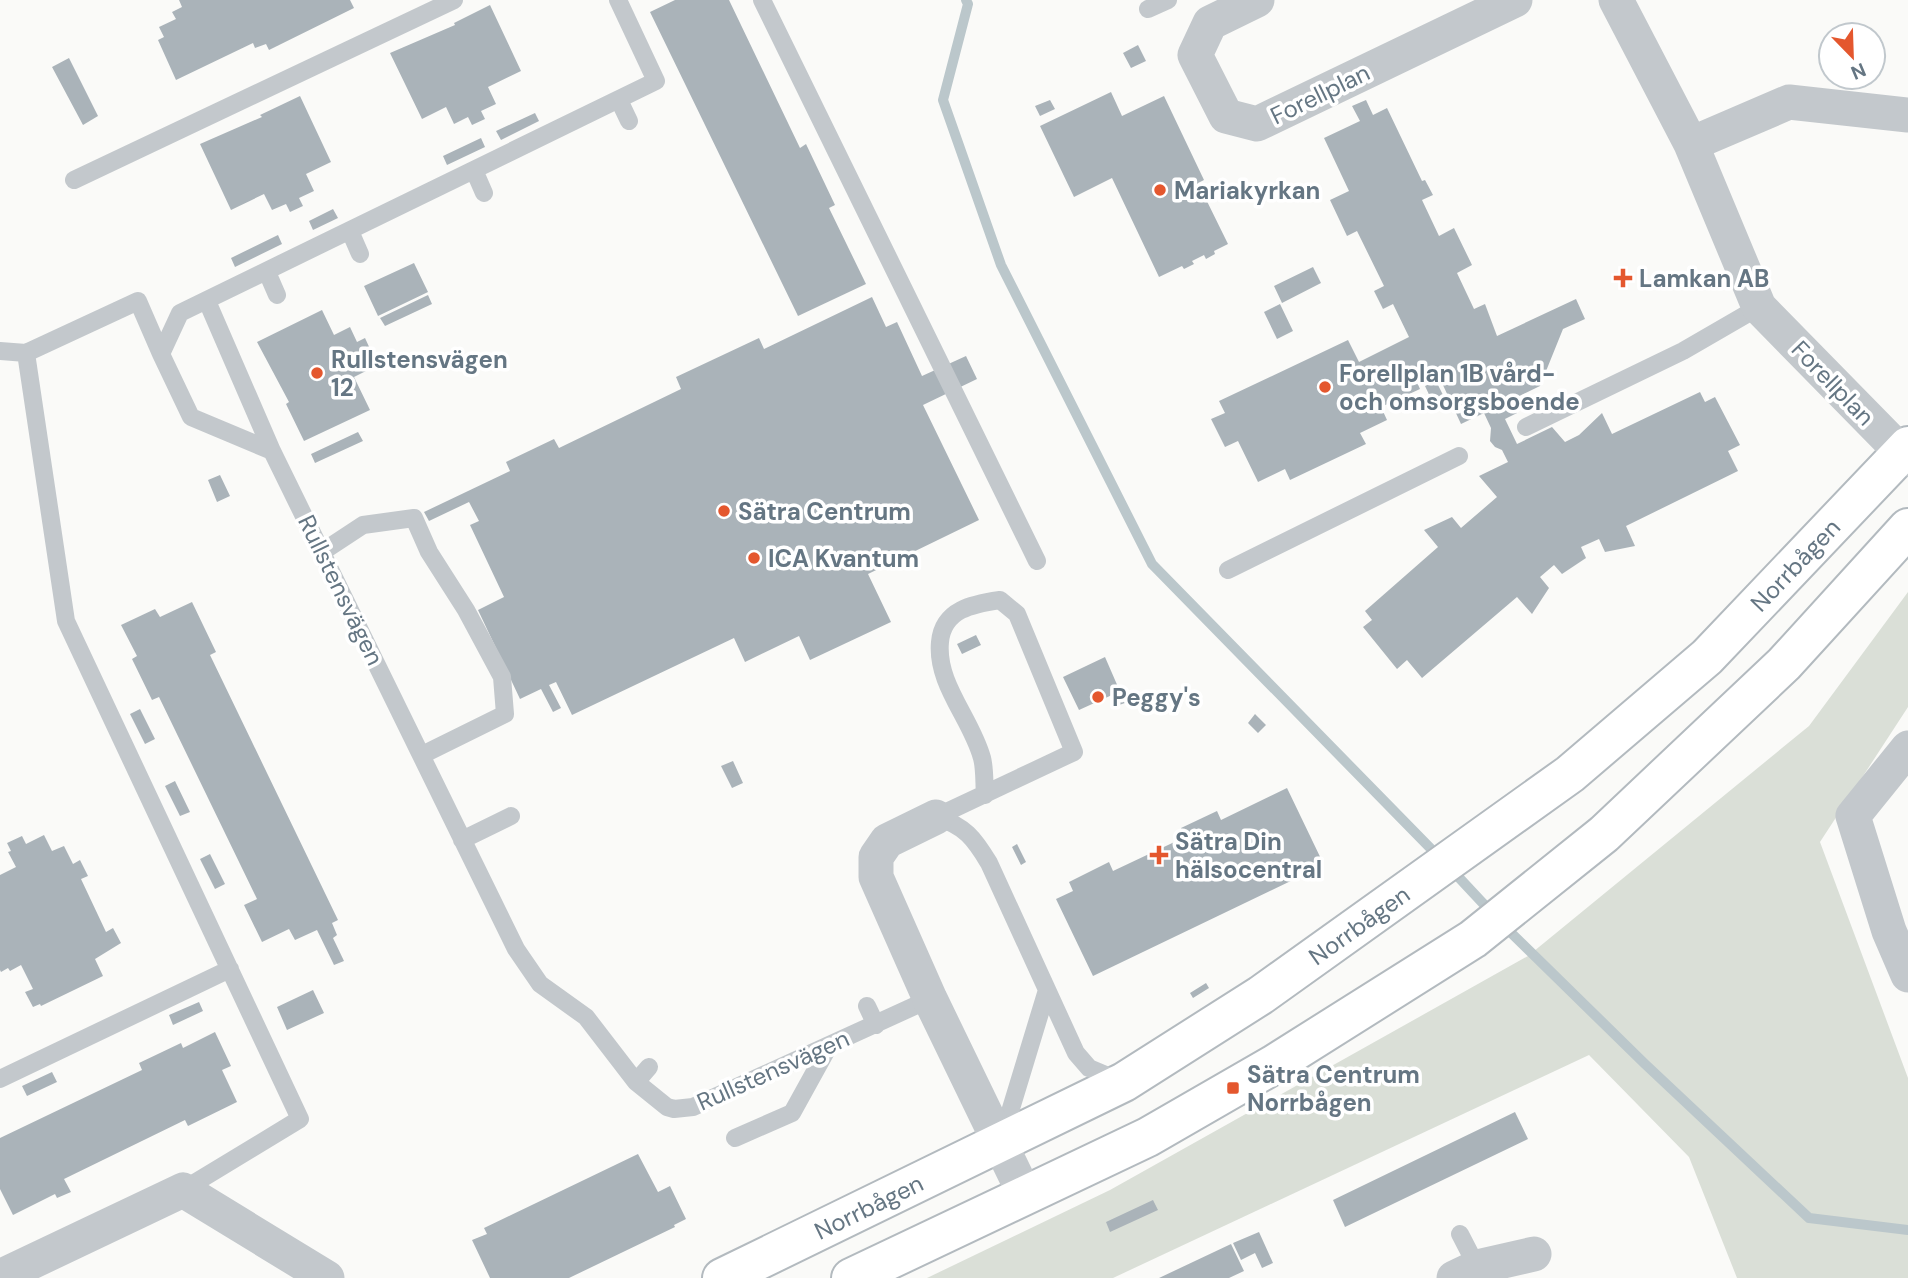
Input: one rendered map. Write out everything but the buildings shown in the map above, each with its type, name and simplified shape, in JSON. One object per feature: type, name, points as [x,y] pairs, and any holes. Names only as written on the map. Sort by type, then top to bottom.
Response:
[{"type":"street","name":"Forellplan","points":[[1257,0],[1210,23],[1195,55],[1226,116],[1257,124],[1515,0]]},
{"type":"street","name":"Forellplan","points":[[1616,0],[1690,144],[1759,307],[1906,453]]},
{"type":"street","points":[[1690,144],[1789,102],[1908,115]]},
{"type":"street","name":"Norrbågen","points":[[722,1278],[1124,1082],[1262,995],[1570,774],[1707,657],[1906,453]]},
{"type":"street","points":[[852,1278],[1148,1137],[1273,1065],[1473,939],[1604,834],[1784,664],[1908,528]]},
{"type":"street","points":[[1908,748],[1853,816],[1889,931],[1908,975]]},
{"type":"street","points":[[936,817],[887,841],[876,857],[876,877],[930,999],[1025,1195]]},
{"type":"street","points":[[0,1277],[183,1191],[327,1278]]},
{"type":"street","points":[[1466,1272],[1534,1254]]},
{"type":"lane","points":[[74,180],[454,0]]},
{"type":"lane","points":[[161,354],[180,313],[656,82],[618,0]]},
{"type":"lane","points":[[762,0],[1037,561]]},
{"type":"lane","points":[[1148,9],[1167,0]]},
{"type":"lane","points":[[620,100],[629,121]]},
{"type":"lane","points":[[474,170],[484,192]]},
{"type":"lane","points":[[350,231],[360,254]]},
{"type":"lane","points":[[267,272],[277,295]]},
{"type":"lane","points":[[0,351],[26,353],[138,301],[191,417],[272,451]]},
{"type":"lane","name":"Rullstensvägen","points":[[207,301],[272,451],[516,949],[540,984],[586,1017],[636,1082],[667,1107],[693,1107],[930,999]]},
{"type":"lane","points":[[1526,427],[1683,351],[1759,307]]},
{"type":"lane","points":[[26,353],[66,621],[300,1119],[183,1191]]},
{"type":"lane","points":[[1228,570],[1459,456]]},
{"type":"lane","points":[[322,552],[363,525],[414,518],[429,552],[466,610],[502,677],[506,713],[422,755]]},
{"type":"lane","points":[[936,817],[985,795],[1074,752],[1017,614],[1000,600],[979,603],[953,614],[942,628],[939,656],[950,691],[982,758],[985,795]]},
{"type":"lane","points":[[462,839],[511,816]]},
{"type":"lane","points":[[936,817],[953,822],[965,830],[989,863],[1076,1053],[1089,1068],[1124,1082]]},
{"type":"lane","points":[[0,1079],[230,969]]},
{"type":"lane","points":[[1000,1144],[1047,990]]},
{"type":"lane","points":[[867,1006],[876,1025]]},
{"type":"lane","points":[[735,1138],[792,1113],[829,1046]]},
{"type":"lane","points":[[636,1082],[649,1067]]},
{"type":"lane","points":[[1460,1234],[1466,1272]]},
{"type":"shaded area","points":[[1908,592],[1908,707],[1820,842],[1908,1078],[1908,1278],[1737,1278],[1689,1157],[1589,1055],[1113,1278],[927,1278],[1110,1190],[1528,956],[1809,726]]},
{"type":"waterway","points":[[966,0],[968,4],[943,100],[1001,265],[1152,564],[1439,857]]},
{"type":"waterway","points":[[1450,868],[1492,913]]},
{"type":"waterway","points":[[1502,924],[1645,1064],[1809,1218],[1908,1230]]},
{"type":"place","name":"Mariakyrkan","points":[[1160,190]]},
{"type":"place","name":"Lamkan AB","points":[[1623,278]]},
{"type":"place","name":"Rullstensvägen 12","points":[[317,373]]},
{"type":"place","name":"Forellplan 1B vård- och omsorgsboende","points":[[1325,387]]},
{"type":"place","name":"Sätra Centrum","points":[[724,511]]},
{"type":"place","name":"ICA Kvantum","points":[[754,558]]},
{"type":"place","name":"Peggy's","points":[[1098,697]]},
{"type":"place","name":"Sätra Din hälsocentral","points":[[1159,855]]},
{"type":"place","name":"Sätra Centrum Norrbågen","points":[[1233,1088]]}]
